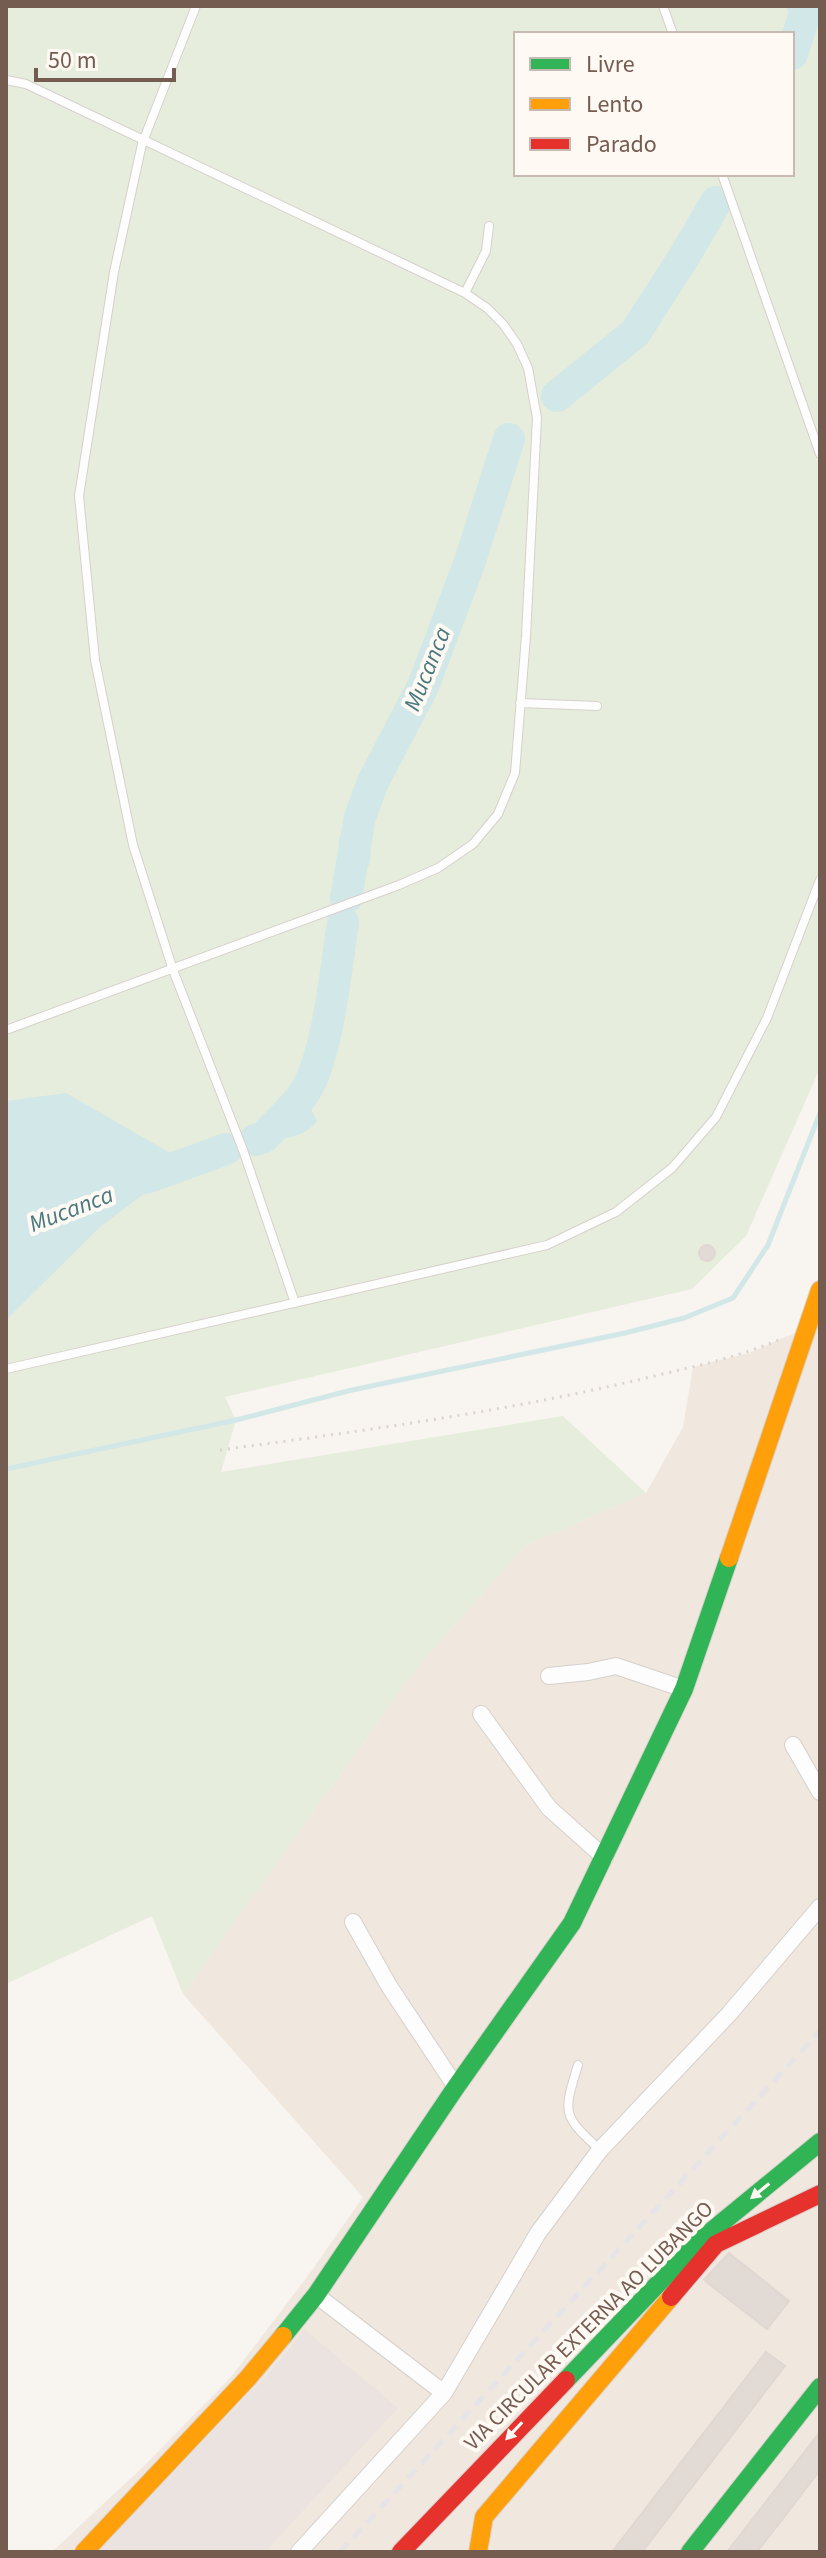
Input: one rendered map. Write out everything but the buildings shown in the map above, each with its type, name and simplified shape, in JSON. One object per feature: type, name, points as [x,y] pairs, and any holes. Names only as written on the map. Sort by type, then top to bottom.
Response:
[{"type":"street","points":[[84,2552],[248,2378],[316,2295],[456,2087],[572,1923],[684,1689],[820,1290]]},
{"type":"street","points":[[549,1676],[616,1666],[684,1689]]},
{"type":"street","points":[[481,1714],[549,1808],[605,1858]]},
{"type":"street","points":[[793,1745],[820,1792]]},
{"type":"street","points":[[299,2552],[444,2393],[538,2233],[600,2150],[729,2014],[820,1907]]},
{"type":"street","points":[[353,1922],[389,1986],[456,2087]]},
{"type":"street","name":"VIA CIRCULAR EXTERNA AO LUBANGO","points":[[401,2552],[697,2243],[820,2142]]},
{"type":"street","points":[[478,2552],[484,2517],[716,2244],[820,2194]]},
{"type":"street","points":[[316,2295],[444,2393]]},
{"type":"street","points":[[690,2552],[820,2387]]},
{"type":"lane","points":[[196,6],[144,140],[114,272],[79,496],[95,660],[133,845],[173,970],[243,1150],[295,1303]]},
{"type":"lane","points":[[663,6],[672,32]]},
{"type":"lane","points":[[6,80],[26,84],[465,293],[503,324],[528,368],[537,418],[515,773],[498,814],[473,844],[438,868],[399,885],[6,1030]]},
{"type":"lane","points":[[723,176],[820,454]]},
{"type":"lane","points":[[465,293],[486,251],[489,226]]},
{"type":"lane","points":[[520,703],[597,706]]},
{"type":"lane","points":[[6,1369],[547,1245],[616,1212],[672,1168],[716,1117],[767,1018],[820,880]]},
{"type":"lane","points":[[578,2065],[567,2113],[577,2128],[600,2150]]},
{"type":"path","points":[[220,1450],[390,1428],[593,1391],[749,1353],[809,1327]]},
{"type":"shaded area","points":[[820,1290],[820,2552],[52,2552],[146,2464],[231,2377],[363,2197],[183,1994],[419,1665],[525,1546],[646,1493],[683,1427],[693,1367],[749,1353],[808,1327]]},
{"type":"shaded area","points":[[304,2329],[398,2408],[265,2552],[96,2552],[274,2368]]},
{"type":"green space","points":[[6,6],[820,6],[820,1068],[746,1236],[692,1289],[225,1397],[236,1420],[221,1472],[563,1416],[646,1493],[525,1546],[419,1665],[183,1994],[152,1916],[6,1984]]},
{"type":"water","points":[[360,817],[363,835],[371,850],[369,865],[361,877],[350,883],[340,862],[339,838],[348,831],[352,818]]},
{"type":"water","points":[[66,1093],[186,1162],[100,1227],[6,1320],[6,1101]]},
{"type":"water","points":[[303,1095],[317,1121],[312,1127],[293,1136],[264,1137],[260,1128],[268,1116],[278,1107]]},
{"type":"waterway","name":"Mucanca","points":[[794,48],[805,13],[803,6]]},
{"type":"waterway","name":"Mucanca","points":[[557,396],[635,333],[716,202]]},
{"type":"waterway","name":"Mucanca","points":[[346,898],[360,817],[372,784],[424,684],[470,561],[509,439]]},
{"type":"waterway","name":"Mucanca","points":[[255,1140],[264,1137],[288,1112],[311,1080],[330,1013],[343,922]]},
{"type":"waterway","points":[[6,1469],[236,1420],[352,1390],[625,1333],[684,1318],[733,1298],[768,1245],[820,1113]]},
{"type":"waterway","name":"Mucanca","points":[[146,1178],[226,1149]]},
{"type":"railway","points":[[340,2552],[820,2031]]},
{"type":"traffic: fast","points":[[283,2336],[316,2295],[456,2087],[572,1923],[684,1689],[729,1558]]},
{"type":"traffic: fast","points":[[566,2380],[697,2243],[820,2142]]},
{"type":"traffic: fast","points":[[690,2552],[820,2387]]},
{"type":"traffic: slow","points":[[729,1558],[820,1290]]},
{"type":"traffic: slow","points":[[478,2552],[484,2517],[671,2297]]},
{"type":"traffic: slow","points":[[84,2552],[248,2378],[283,2336]]},
{"type":"traffic: jam","points":[[671,2297],[716,2244],[820,2194]]},
{"type":"traffic: jam","points":[[401,2552],[566,2380]]}]
